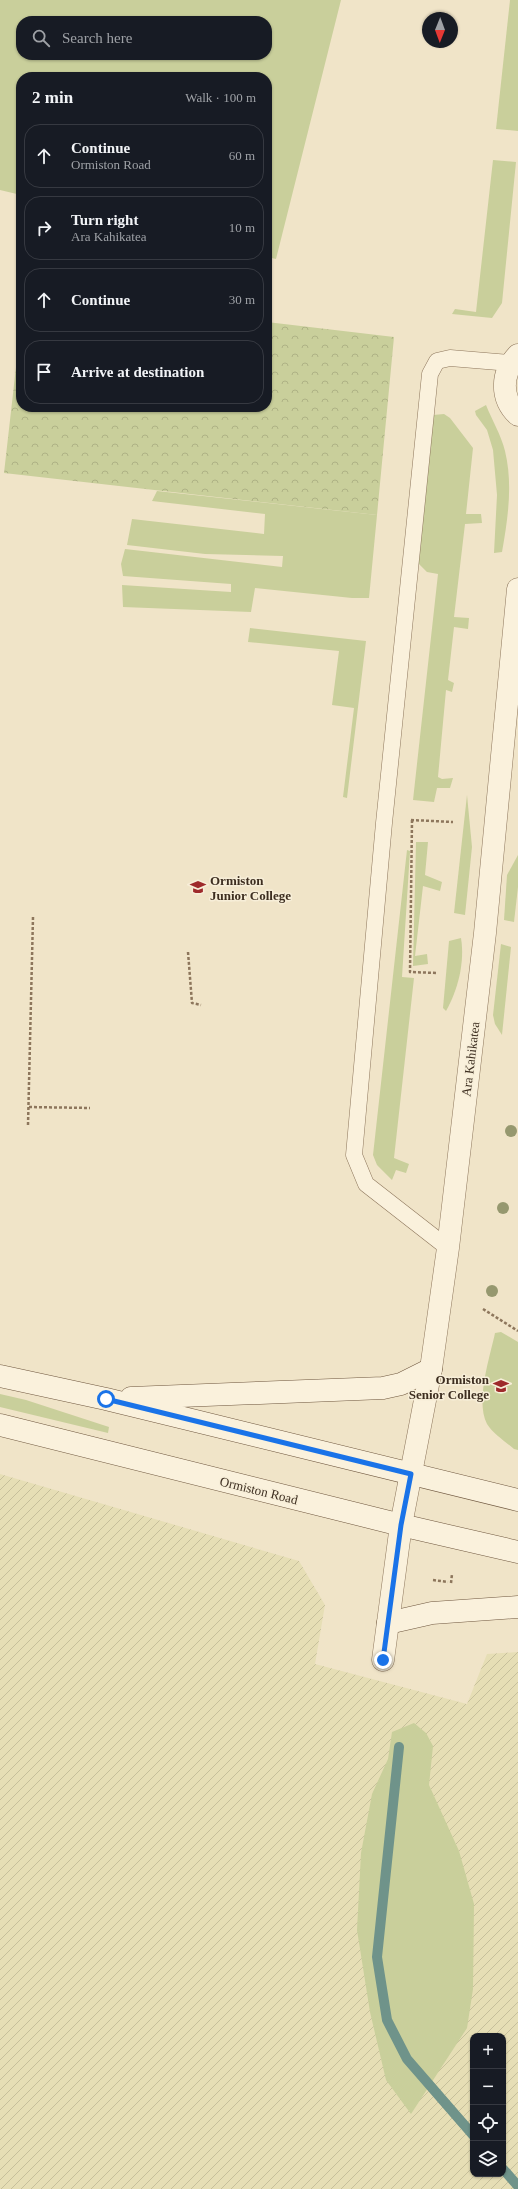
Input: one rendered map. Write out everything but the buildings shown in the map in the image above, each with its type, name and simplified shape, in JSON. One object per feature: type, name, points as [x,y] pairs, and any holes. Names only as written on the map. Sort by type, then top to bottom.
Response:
[{"type":"main road","points":[[514,359],[505,375],[504,387],[507,400],[516,413],[518,432]]},
{"type":"main road","name":"Ara Kahikatea","points":[[383,1660],[401,1525],[431,1369],[448,1248],[485,933],[518,589]]},
{"type":"main road","points":[[106,1399],[382,1388],[401,1384],[431,1369]]},
{"type":"main road","points":[[0,1376],[106,1399],[518,1500]]},
{"type":"main road","name":"Ormiston Road","points":[[0,1425],[401,1525],[518,1552]]},
{"type":"main road","points":[[388,1623],[432,1613],[518,1607]]},
{"type":"lane","points":[[448,1248],[366,1184],[354,1155],[384,823],[430,374],[437,361],[450,358],[514,359]]},
{"type":"path","points":[[437,973],[410,972],[412,820],[453,822]]},
{"type":"path","points":[[28,1125],[33,917]]},
{"type":"path","points":[[188,952],[192,1003],[201,1005]]},
{"type":"path","points":[[28,1107],[90,1108]]},
{"type":"path","points":[[483,1309],[518,1330]]},
{"type":"path","points":[[433,1580],[451,1582]]},
{"type":"shaded area","points":[[0,1474],[299,1561],[325,1605],[315,1664],[467,1704],[487,1654],[518,1652],[518,2189],[0,2189]]},
{"type":"green space","points":[[0,0],[341,0],[276,259],[272,258],[272,72],[16,72],[16,194],[0,190]]},
{"type":"green space","points":[[510,0],[518,0],[518,131],[496,129]]},
{"type":"green space","points":[[493,160],[516,162],[502,303],[492,318],[452,314],[455,309],[476,312]]},
{"type":"green space","points":[[272,323],[394,337],[377,515],[4,473],[16,367],[16,412],[272,412]]},
{"type":"green space","points":[[486,405],[499,433],[505,451],[509,476],[508,514],[502,552],[494,553],[497,495],[493,450],[487,430],[476,415],[475,411]]},
{"type":"green space","points":[[444,414],[450,418],[473,448],[466,514],[481,514],[482,523],[465,524],[454,617],[469,618],[468,629],[454,627],[448,680],[454,683],[452,692],[446,690],[438,777],[442,779],[453,778],[450,788],[437,788],[434,802],[413,800],[438,574],[427,572],[418,563],[433,415]]},
{"type":"green space","points":[[157,491],[377,515],[369,598],[352,598],[255,588],[251,612],[123,607],[122,585],[231,592],[231,584],[123,576],[121,564],[125,549],[282,567],[283,556],[205,554],[127,545],[132,519],[264,534],[265,514],[152,501]]},
{"type":"green space","points":[[250,628],[366,641],[347,798],[343,797],[354,708],[332,705],[339,651],[248,642]]},
{"type":"green space","points":[[467,795],[472,847],[465,915],[454,913]]},
{"type":"green space","points":[[416,842],[428,842],[425,875],[442,882],[440,891],[423,886],[415,956],[427,954],[428,964],[413,966]]},
{"type":"green space","points":[[407,850],[410,851],[402,977],[414,978],[394,1158],[409,1164],[406,1173],[396,1170],[392,1180],[377,1165],[373,1155]]},
{"type":"green space","points":[[518,855],[518,887],[514,922],[504,920],[507,875]]},
{"type":"green space","points":[[461,938],[462,957],[460,976],[446,1011],[443,1008],[449,941]]},
{"type":"green space","points":[[501,944],[511,947],[502,1035],[495,1024],[493,1015]]},
{"type":"green space","name":"Ormiston Senior College","points":[[501,1332],[518,1342],[518,1450],[514,1449],[492,1431],[487,1424],[482,1403],[487,1366],[495,1333]]},
{"type":"green space","points":[[0,1394],[26,1400],[109,1427],[108,1433],[0,1407]]},
{"type":"green space","points":[[414,1723],[426,1733],[433,1746],[429,1785],[459,1851],[474,1904],[473,1989],[467,2028],[411,2114],[386,2080],[370,2012],[357,1930],[361,1853],[372,1794],[388,1759],[392,1732]]},
{"type":"waterway","points":[[399,1747],[377,1957],[387,2020],[407,2059],[470,2132]]},
{"type":"waterway","points":[[506,2172],[518,2186]]},
{"type":"place","name":"Ormiston Junior College","points":[[198,887]]},
{"type":"place","name":"Ormiston Senior College","points":[[501,1386]]},
{"type":"route","points":[[106,1399],[411,1474],[401,1525],[383,1660]]}]
